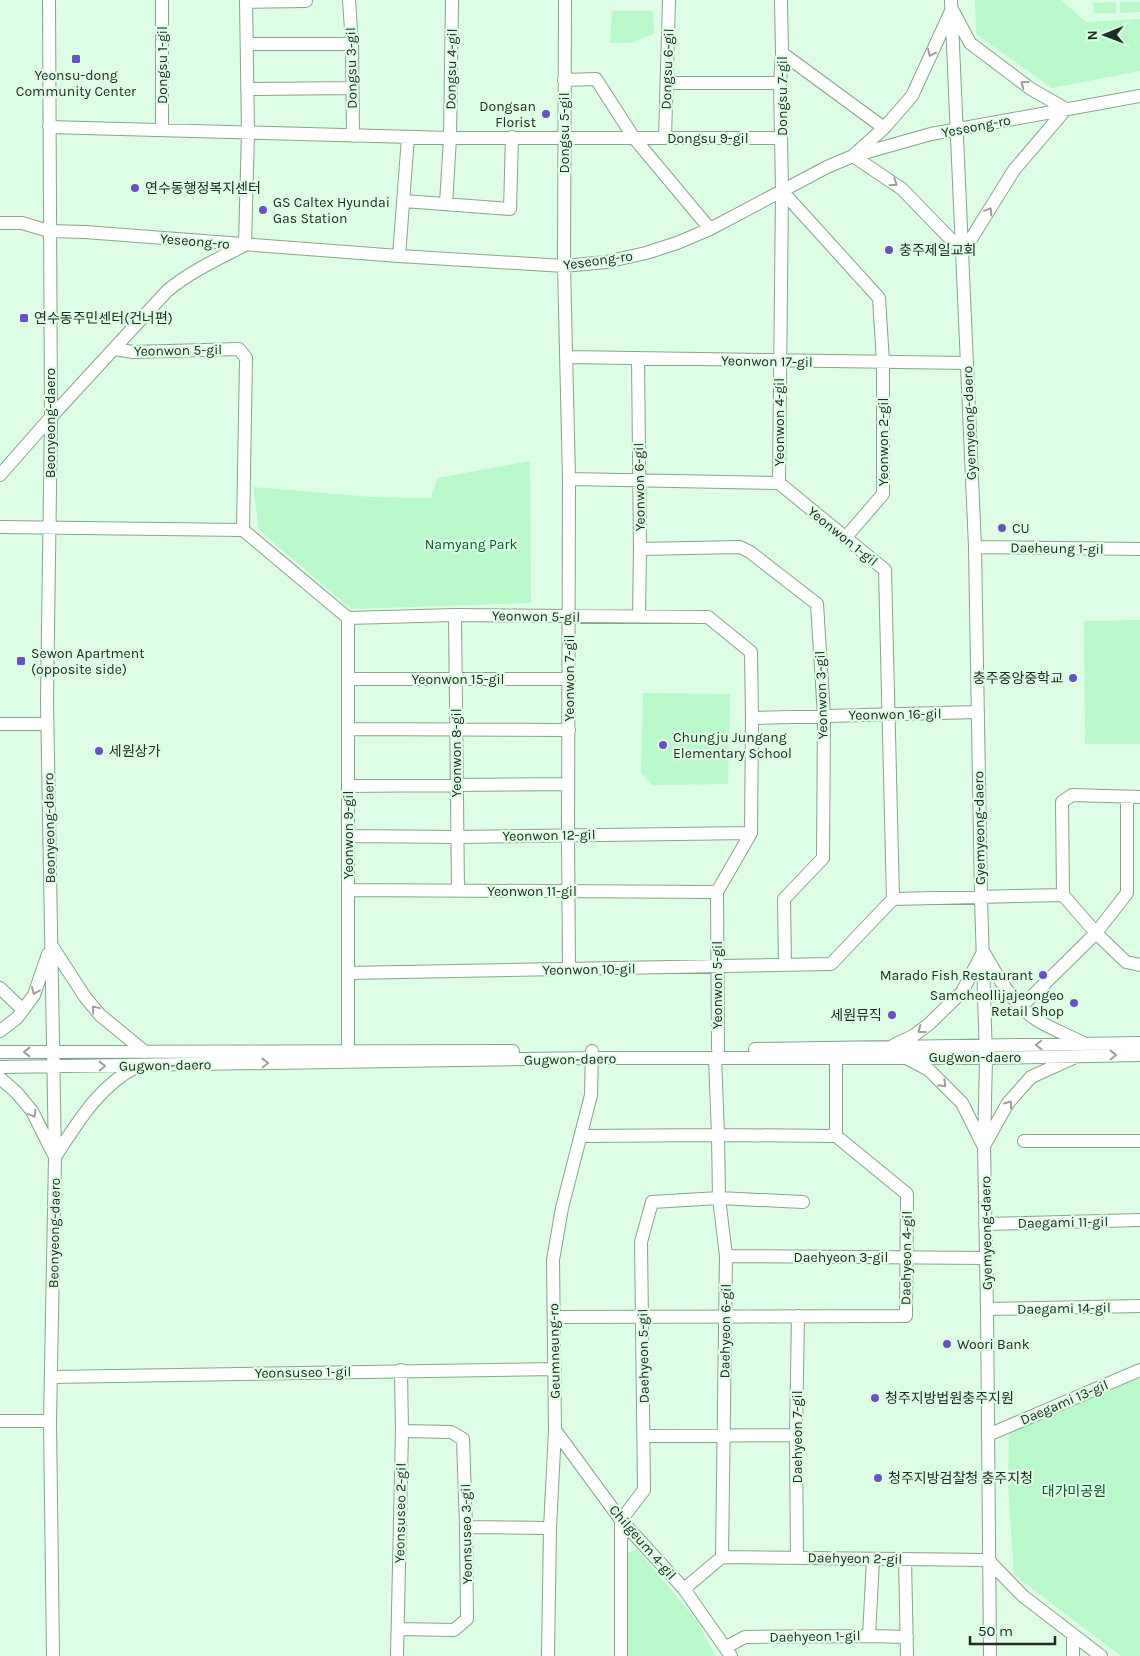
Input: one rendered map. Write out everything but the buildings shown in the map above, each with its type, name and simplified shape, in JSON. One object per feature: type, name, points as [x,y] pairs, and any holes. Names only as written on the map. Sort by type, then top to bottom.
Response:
[{"type":"street","name":"Beonyeong-daero","points":[[49,0],[51,417],[48,724],[55,1157],[50,1421],[53,1656]]},
{"type":"street","name":"Dongsu 1-gil","points":[[162,0],[162,130]]},
{"type":"street","name":"Dongsu 3-gil","points":[[349,0],[352,44],[353,136]]},
{"type":"street","name":"Dongsu 4-gil","points":[[450,138],[452,0]]},
{"type":"street","name":"Dongsu 5-gil","points":[[564,0],[564,266]]},
{"type":"street","name":"Dongsu 6-gil","points":[[665,138],[669,0]]},
{"type":"street","name":"Dongsu 7-gil","points":[[779,361],[782,191],[781,0]]},
{"type":"street","points":[[245,245],[248,132],[246,1],[306,1]]},
{"type":"street","points":[[952,5],[970,43],[1031,89],[1066,109],[1014,170],[963,252],[902,189],[853,156],[884,128],[912,96],[952,5]]},
{"type":"street","name":"Gyemyeong-daero","points":[[952,5],[975,547],[981,898],[986,1052],[984,1146],[988,1309],[990,1656]]},
{"type":"street","points":[[247,44],[352,44]]},
{"type":"street","points":[[782,53],[884,128]]},
{"type":"street","points":[[564,80],[596,79],[634,138],[710,229]]},
{"type":"street","points":[[667,84],[780,83]]},
{"type":"street","points":[[247,88],[352,88]]},
{"type":"street","name":"Yeseong-ro","points":[[0,223],[22,223],[50,231],[85,232],[399,256],[564,266],[606,262],[646,253],[678,243],[710,229],[827,167],[853,156],[931,134],[1140,96]]},
{"type":"street","name":"Dongsu 9-gil","points":[[49,127],[450,138],[781,138]]},
{"type":"street","points":[[399,256],[408,137]]},
{"type":"street","points":[[446,204],[450,138]]},
{"type":"street","points":[[404,201],[510,209],[512,138]]},
{"type":"street","name":"Yeonwon 2-gil","points":[[782,191],[879,298],[883,362],[884,494],[846,537]]},
{"type":"street","name":"Yeonwon 5-gil","points":[[0,475],[167,290],[183,277],[245,245]]},
{"type":"street","name":"Yeonwon 7-gil","points":[[564,266],[569,479],[569,969]]},
{"type":"street","name":"Yeonwon 5-gil","points":[[115,349],[133,352],[239,349],[246,358],[242,530]]},
{"type":"street","name":"Yeonwon 17-gil","points":[[567,356],[967,364]]},
{"type":"street","name":"Yeonwon 6-gil","points":[[638,358],[639,616]]},
{"type":"street","name":"Yeonwon 4-gil","points":[[779,361],[779,483]]},
{"type":"street","points":[[569,479],[779,483]]},
{"type":"street","name":"Yeonwon 1-gil","points":[[779,483],[885,570],[893,899]]},
{"type":"street","points":[[0,527],[242,530],[348,618]]},
{"type":"street","name":"Yeonwon 3-gil","points":[[640,549],[740,547],[750,552],[817,604],[824,716],[823,858],[784,900],[785,965]]},
{"type":"street","name":"Daeheung 1-gil","points":[[975,547],[1140,549]]},
{"type":"street","name":"Yeonwon 5-gil","points":[[348,618],[455,615],[708,617],[751,652],[751,833],[717,892],[716,1053]]},
{"type":"street","name":"Yeonwon 8-gil","points":[[455,615],[458,890]]},
{"type":"street","name":"Yeonwon 9-gil","points":[[348,618],[348,1052]]},
{"type":"street","name":"Yeonwon 15-gil","points":[[348,679],[569,679]]},
{"type":"street","name":"Yeonwon 16-gil","points":[[752,718],[978,712]]},
{"type":"street","points":[[0,724],[48,724]]},
{"type":"street","points":[[348,729],[569,730]]},
{"type":"street","points":[[348,786],[568,784]]},
{"type":"street","points":[[1021,1007],[1096,933],[1128,893],[1134,797],[1072,795],[1062,802],[1063,895],[1096,933],[1126,962],[1140,966]]},
{"type":"street","name":"Yeonwon 12-gil","points":[[348,836],[751,833]]},
{"type":"street","name":"Yeonwon 11-gil","points":[[348,890],[717,892]]},
{"type":"street","points":[[893,899],[1063,895]]},
{"type":"street","name":"Yeonwon 10-gil","points":[[348,973],[831,964],[893,899]]},
{"type":"street","points":[[0,1031],[17,1018],[34,996],[51,945]]},
{"type":"street","points":[[51,945],[85,997],[100,1015],[145,1052]]},
{"type":"street","points":[[983,952],[1006,990],[1021,1007],[1037,1020],[1085,1044]]},
{"type":"street","points":[[890,1048],[913,1036],[962,992],[983,952]]},
{"type":"street","points":[[0,988],[23,1010]]},
{"type":"street","name":"Gugwon-daero","points":[[716,1053],[836,1058],[903,1057],[1085,1044],[1140,1043]]},
{"type":"street","name":"Gugwon-daero","points":[[0,1067],[890,1048],[1077,1056],[1140,1054]]},
{"type":"street","name":"Gugwon-daero","points":[[0,1052],[592,1054]]},
{"type":"street","name":"Daehyeon 6-gil","points":[[716,1053],[719,1198],[726,1256],[722,1557]]},
{"type":"street","name":"Geumneung-ro","points":[[548,1656],[550,1528],[555,1430],[553,1260],[562,1208],[582,1136],[591,1094],[592,1054]]},
{"type":"street","points":[[984,1146],[1008,1103],[1031,1077],[1077,1056]]},
{"type":"street","points":[[903,1057],[929,1070],[962,1103],[984,1146]]},
{"type":"street","points":[[582,1136],[718,1134],[836,1136],[836,1058]]},
{"type":"street","points":[[55,1157],[82,1116],[102,1091],[123,1074],[139,1065]]},
{"type":"street","points":[[0,1078],[17,1093],[32,1111],[55,1157]]},
{"type":"street","name":"Daehyeon 4-gil","points":[[554,1317],[906,1316],[907,1194],[836,1136]]},
{"type":"street","points":[[1024,1141],[1140,1141]]},
{"type":"street","name":"Daehyeon 5-gil","points":[[621,1520],[644,1490],[641,1242],[652,1202],[719,1198],[803,1202]]},
{"type":"street","name":"Daegami 11-gil","points":[[985,1224],[1140,1220]]},
{"type":"street","name":"Daehyeon 3-gil","points":[[726,1256],[986,1258]]},
{"type":"street","name":"Daegami 14-gil","points":[[988,1309],[1140,1306]]},
{"type":"street","name":"Daehyeon 7-gil","points":[[797,1558],[796,1434],[798,1316]]},
{"type":"street","name":"Yeonsuseo 1-gil","points":[[51,1377],[555,1369]]},
{"type":"street","name":"Yeonsuseo 2-gil","points":[[397,1656],[402,1431],[401,1370]]},
{"type":"street","name":"Daegami 13-gil","points":[[988,1434],[1140,1370]]},
{"type":"street","points":[[0,1422],[50,1421]]},
{"type":"street","name":"Chilgeum 4-gil","points":[[555,1430],[621,1520],[684,1589],[728,1652]]},
{"type":"street","name":"Yeonsuseo 3-gil","points":[[398,1629],[454,1630],[467,1619],[463,1438],[451,1432],[402,1431]]},
{"type":"street","points":[[644,1436],[796,1434]]},
{"type":"street","points":[[621,1520],[621,1656]]},
{"type":"street","points":[[466,1527],[550,1528]]},
{"type":"street","points":[[684,1589],[722,1557]]},
{"type":"street","name":"Daehyeon 2-gil","points":[[722,1557],[988,1560]]},
{"type":"street","points":[[869,1636],[873,1559]]},
{"type":"street","points":[[905,1559],[907,1656]]},
{"type":"street","points":[[988,1560],[1023,1596],[1101,1656]]},
{"type":"street","points":[[1073,1635],[1073,1656]]},
{"type":"street","name":"Daehyeon 1-gil","points":[[728,1652],[745,1637],[907,1637]]},
{"type":"green space","points":[[975,0],[1061,0],[1086,22],[1140,19],[1140,71],[1052,88],[976,34]]},
{"type":"green space","points":[[1116,2],[1116,13],[1094,13],[1093,3]]},
{"type":"green space","points":[[1120,2],[1140,2],[1140,12],[1120,13]]},
{"type":"green space","points":[[612,11],[653,11],[654,34],[629,43],[610,43]]},
{"type":"green space","name":"Namyang Park","points":[[530,461],[531,603],[351,609],[259,530],[253,487],[371,497],[431,498],[437,478]]},
{"type":"green space","points":[[1140,620],[1140,744],[1085,744],[1084,621]]},
{"type":"green space","points":[[643,693],[730,694],[728,784],[653,785],[641,773]]},
{"type":"green space","name":"대가미공원","points":[[1140,1378],[1140,1656],[1121,1656],[1014,1575],[1008,1485],[1009,1431]]},
{"type":"green space","points":[[637,1549],[698,1622],[715,1656],[627,1656],[627,1553]]},
{"type":"place","name":"Yeonsu-dong Community Center","points":[[76,59]]},
{"type":"place","name":"Dongsan Florist","points":[[546,114]]},
{"type":"place","name":"연수동행정복지센터","points":[[135,188]]},
{"type":"place","name":"GS Caltex Hyundai Gas Station","points":[[263,210]]},
{"type":"place","name":"충주제일교회","points":[[889,250]]},
{"type":"place","name":"연수동주민센터(건너편)","points":[[24,318]]},
{"type":"place","name":"CU","points":[[1002,528]]},
{"type":"place","name":"Sewon Apartment (opposite side)","points":[[21,661]]},
{"type":"place","name":"충주중앙중학교","points":[[1073,678]]},
{"type":"place","name":"Chungju Jungang Elementary School","points":[[663,745]]},
{"type":"place","name":"세원상가","points":[[99,751]]},
{"type":"place","name":"Marado Fish Restaurant","points":[[1043,975]]},
{"type":"place","name":"Samcheollijajeongeo Retail Shop","points":[[1074,1003]]},
{"type":"place","name":"세원뮤직","points":[[892,1015]]},
{"type":"place","name":"Woori Bank","points":[[947,1344]]},
{"type":"place","name":"청주지방법원충주지원","points":[[875,1398]]},
{"type":"place","name":"청주지방검찰청 충주지청","points":[[878,1478]]}]
